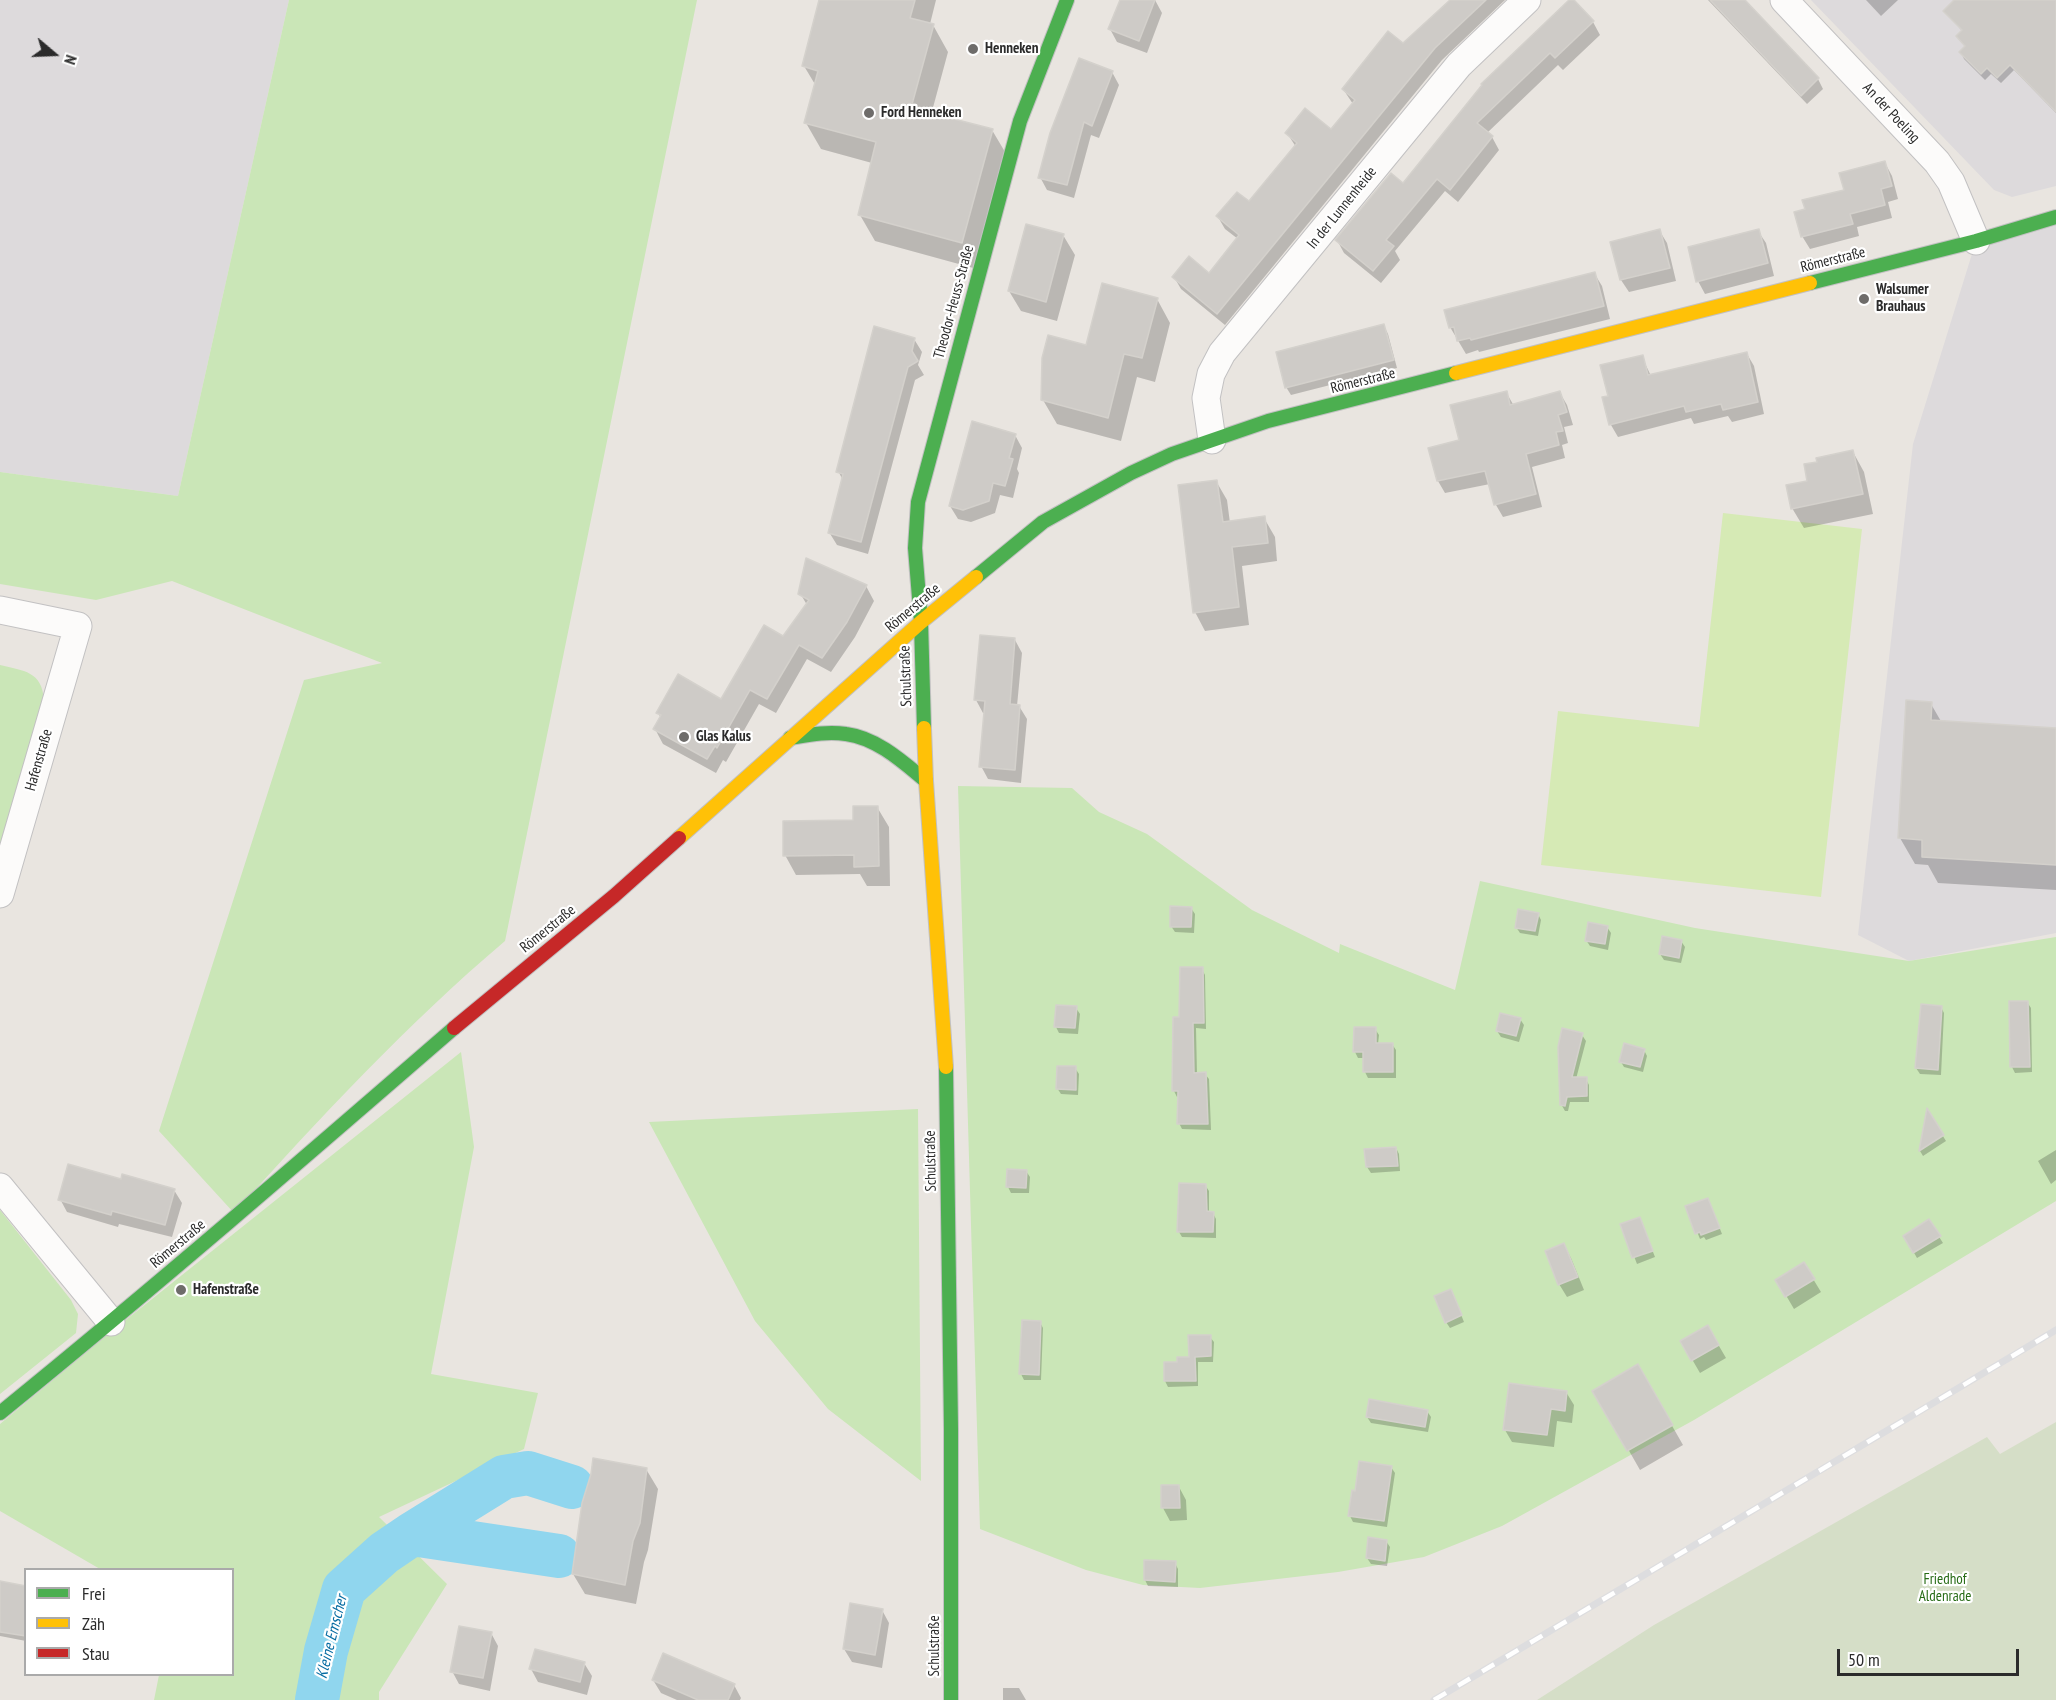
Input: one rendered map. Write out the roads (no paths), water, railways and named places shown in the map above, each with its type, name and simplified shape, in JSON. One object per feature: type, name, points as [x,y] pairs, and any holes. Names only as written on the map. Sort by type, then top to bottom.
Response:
[{"type":"street","name":"Theodor-Heuss-Straße","points":[[921,622],[915,548],[918,501],[1020,122],[1067,0]]},
{"type":"street","name":"In der Lunnenheide","points":[[1212,440],[1206,398],[1211,374],[1222,353],[1459,64],[1527,0]]},
{"type":"street","name":"An der Poeling","points":[[1784,0],[1937,162],[1951,182],[1976,241]]},
{"type":"street","name":"Römerstraße","points":[[0,1413],[258,1198],[454,1027],[614,896],[921,622],[1043,522],[1131,473],[1172,454],[1268,421],[1976,241],[2056,217]]},
{"type":"street","name":"Hafenstraße","points":[[0,610],[78,626],[0,894]]},
{"type":"street","name":"Schulstraße","points":[[921,622],[926,781],[946,1064],[951,1429],[951,1700]]},
{"type":"street","points":[[790,738],[834,732],[859,737],[894,755],[926,781]]},
{"type":"street","points":[[0,1187],[111,1322]]},
{"type":"waterway","name":"Kleine Emscher","points":[[317,1700],[326,1651],[344,1589],[384,1553],[504,1477],[528,1473],[572,1487]]},
{"type":"waterway","name":"Kleine Emscher","points":[[412,1534],[559,1556]]},
{"type":"railway","points":[[1434,1700],[2056,1330]]},
{"type":"place","name":"Henneken","points":[[973,49]]},
{"type":"place","name":"Ford Henneken","points":[[869,113]]},
{"type":"place","name":"Walsumer Brauhaus","points":[[1864,299]]},
{"type":"place","name":"Glas Kalus","points":[[684,737]]},
{"type":"place","name":"Hafenstraße","points":[[181,1290]]},
{"type":"park label","name":"Friedhof Aldenrade","points":[[1945,1588]]}]
